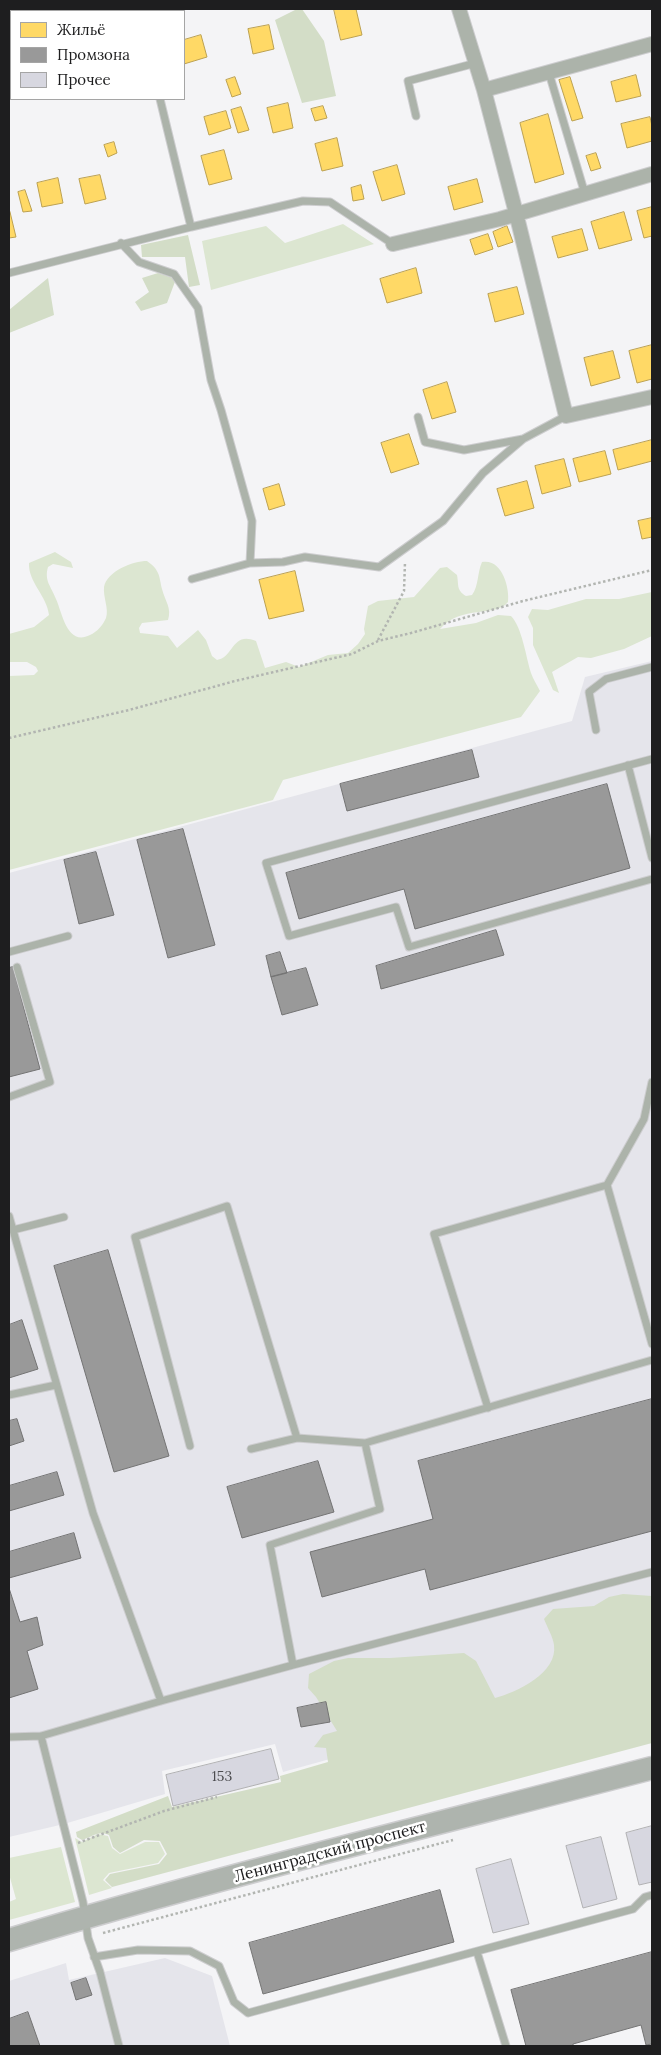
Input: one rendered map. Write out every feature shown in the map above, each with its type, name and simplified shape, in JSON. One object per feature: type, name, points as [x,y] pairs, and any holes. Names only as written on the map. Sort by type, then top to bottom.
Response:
[{"type":"main road","name":"Ленинградский проспект","points":[[9,1940],[85,1917],[354,1844],[652,1768]]},
{"type":"street","points":[[459,9],[484,90],[566,416],[652,397]]},
{"type":"street","points":[[484,90],[652,44]]},
{"type":"street","points":[[393,244],[516,213],[652,174]]},
{"type":"lane","points":[[416,116],[408,81],[476,62]]},
{"type":"lane","points":[[549,73],[585,194]]},
{"type":"lane","points":[[160,100],[191,227]]},
{"type":"lane","points":[[9,273],[121,243],[303,201],[330,202],[393,244]]},
{"type":"lane","points":[[121,243],[139,262],[174,274],[198,308],[211,380],[252,521],[250,563]]},
{"type":"lane","points":[[192,580],[250,563],[283,562],[306,557],[379,567],[443,521],[483,473],[523,439],[566,416]]},
{"type":"lane","points":[[418,417],[425,442],[464,450],[523,439]]},
{"type":"lane","points":[[596,730],[589,692],[606,679],[652,667]]},
{"type":"lane","points":[[652,760],[266,863],[289,936],[396,908],[408,947],[652,879]]},
{"type":"lane","points":[[628,765],[652,858]]},
{"type":"lane","points":[[9,952],[68,936]]},
{"type":"lane","points":[[9,1097],[50,1082],[17,967]]},
{"type":"lane","points":[[652,1082],[644,1118],[607,1185],[652,1344]]},
{"type":"lane","points":[[488,1408],[434,1234],[607,1185]]},
{"type":"lane","points":[[190,1446],[135,1237],[227,1206],[297,1438]]},
{"type":"lane","points":[[9,1216],[93,1513],[161,1701]]},
{"type":"lane","points":[[13,1230],[64,1216]]},
{"type":"lane","points":[[251,1449],[297,1438],[365,1443],[652,1360]]},
{"type":"lane","points":[[9,1394],[56,1385]]},
{"type":"lane","points":[[293,1665],[270,1545],[380,1509],[365,1443]]},
{"type":"lane","points":[[9,1737],[41,1736],[293,1665],[652,1572]]},
{"type":"lane","points":[[41,1736],[69,1846],[94,1957],[100,1972],[119,2046]]},
{"type":"lane","points":[[94,1957],[138,1950],[190,1951],[219,1966],[234,2002],[248,2013],[634,1910],[645,1897],[652,1895]]},
{"type":"lane","points":[[477,1952],[506,2046]]},
{"type":"path","points":[[378,641],[404,591],[405,548]]},
{"type":"path","points":[[9,738],[129,710],[235,681],[352,654],[378,641],[411,634],[523,601],[652,570]]},
{"type":"path","points":[[69,1846],[164,1811],[217,1797]]},
{"type":"path","points":[[101,1934],[462,1837]]},
{"type":"shaded area","points":[[652,661],[652,1670],[283,1772],[275,1744],[162,1771],[165,1794],[64,1824],[9,1837],[9,873],[572,721],[585,677]]},
{"type":"shaded area","points":[[165,1958],[212,1976],[230,2046],[9,2046],[9,1981],[66,1963],[69,1980]]},
{"type":"green space","points":[[297,9],[302,9],[324,41],[336,96],[302,103],[275,20]]},
{"type":"green space","points":[[343,224],[374,244],[211,290],[202,241],[266,226],[285,243]]},
{"type":"green space","points":[[188,235],[200,285],[189,287],[185,257],[142,257],[141,245]]},
{"type":"green space","points":[[158,273],[176,279],[167,303],[141,311],[135,302],[149,292],[142,278]]},
{"type":"green space","points":[[48,278],[54,315],[9,333],[9,310]]},
{"type":"green space","points":[[55,552],[71,562],[73,568],[53,564],[48,567],[47,580],[63,619],[71,632],[76,636],[82,637],[93,634],[105,621],[107,610],[104,587],[110,576],[128,565],[147,561],[158,574],[169,608],[169,616],[168,620],[142,623],[139,628],[140,633],[168,636],[177,648],[198,630],[206,640],[212,656],[217,660],[223,658],[242,639],[256,641],[265,668],[286,662],[299,667],[328,655],[348,653],[365,634],[364,629],[368,606],[378,601],[414,597],[440,568],[447,567],[457,575],[458,587],[461,592],[466,596],[472,595],[476,587],[482,562],[489,562],[500,569],[503,575],[508,589],[508,602],[502,607],[495,609],[458,616],[440,629],[476,623],[498,615],[511,616],[518,627],[531,673],[540,691],[521,717],[283,780],[273,800],[9,870],[9,676],[34,675],[38,671],[36,667],[27,662],[9,662],[9,634],[34,627],[49,615],[48,608],[31,576],[29,563]]},
{"type":"green space","points":[[652,592],[652,636],[624,649],[591,658],[578,657],[552,672],[559,693],[553,690],[533,645],[533,628],[528,617],[532,609],[548,610],[586,599],[619,599]]},
{"type":"green space","points":[[623,1594],[652,1596],[652,1743],[112,1887],[105,1880],[110,1874],[159,1864],[167,1854],[160,1841],[144,1840],[120,1853],[113,1847],[109,1835],[99,1834],[82,1840],[77,1837],[76,1832],[168,1796],[172,1807],[281,1782],[280,1776],[328,1762],[326,1748],[314,1747],[323,1735],[337,1731],[316,1697],[308,1688],[309,1674],[334,1661],[348,1658],[390,1658],[464,1653],[476,1661],[495,1698],[514,1691],[534,1680],[550,1664],[554,1655],[554,1645],[544,1619],[553,1609],[594,1606],[609,1597]]},
{"type":"green space","points":[[98,1834],[108,1836],[112,1848],[120,1854],[145,1842],[159,1842],[165,1854],[158,1863],[109,1873],[103,1880],[112,1888],[89,1895],[75,1838],[82,1842]]},
{"type":"green space","points":[[61,1847],[75,1902],[9,1920],[9,1902],[16,1899],[9,1874],[9,1858]]},
{"type":"building: Жильё","points":[[334,9],[356,9],[362,35],[341,40]]},
{"type":"building: Жильё","points":[[269,25],[274,49],[253,54],[248,29]]},
{"type":"building: Жильё","points":[[201,35],[207,57],[185,64],[185,40]]},
{"type":"building: Жильё","points":[[636,75],[641,96],[616,102],[611,82]]},
{"type":"building: Жильё","points":[[235,77],[241,94],[232,97],[226,80]]},
{"type":"building: Жильё","points":[[570,77],[583,118],[572,121],[559,80]]},
{"type":"building: Жильё","points":[[288,103],[293,128],[273,133],[267,108]]},
{"type":"building: Жильё","points":[[323,106],[327,118],[315,121],[311,109]]},
{"type":"building: Жильё","points":[[241,107],[249,130],[238,133],[231,110]]},
{"type":"building: Жильё","points":[[226,111],[231,128],[209,135],[204,117]]},
{"type":"building: Жильё","points":[[548,114],[564,174],[535,183],[520,123]]},
{"type":"building: Жильё","points":[[650,117],[652,141],[627,148],[621,124]]},
{"type":"building: Жильё","points":[[337,138],[343,166],[322,171],[315,144]]},
{"type":"building: Жильё","points":[[114,142],[117,153],[108,157],[104,145]]},
{"type":"building: Жильё","points":[[224,150],[232,179],[209,185],[201,156]]},
{"type":"building: Жильё","points":[[596,153],[601,168],[591,171],[586,156]]},
{"type":"building: Жильё","points":[[397,165],[405,194],[382,201],[373,172]]},
{"type":"building: Жильё","points":[[100,175],[106,199],[85,204],[79,179]]},
{"type":"building: Жильё","points":[[58,178],[63,203],[42,207],[37,183]]},
{"type":"building: Жильё","points":[[477,179],[483,202],[454,210],[448,187]]},
{"type":"building: Жильё","points":[[361,185],[364,199],[353,201],[351,188]]},
{"type":"building: Жильё","points":[[25,190],[32,211],[23,212],[18,192]]},
{"type":"building: Жильё","points":[[652,207],[652,236],[644,238],[637,211]]},
{"type":"building: Жильё","points":[[624,212],[632,240],[599,249],[591,222]]},
{"type":"building: Жильё","points":[[9,213],[16,237],[9,238]]},
{"type":"building: Жильё","points":[[507,226],[513,242],[498,247],[493,232]]},
{"type":"building: Жильё","points":[[582,229],[588,250],[558,258],[552,237]]},
{"type":"building: Жильё","points":[[488,234],[493,249],[475,255],[470,240]]},
{"type":"building: Жильё","points":[[416,268],[422,293],[387,303],[380,279]]},
{"type":"building: Жильё","points":[[517,287],[524,314],[495,322],[488,294]]},
{"type":"building: Жильё","points":[[652,345],[652,379],[637,383],[629,351]]},
{"type":"building: Жильё","points":[[613,351],[620,378],[591,386],[584,358]]},
{"type":"building: Жильё","points":[[447,382],[456,412],[432,419],[423,390]]},
{"type":"building: Жильё","points":[[409,434],[419,464],[391,473],[381,443]]},
{"type":"building: Жильё","points":[[652,440],[652,461],[618,470],[613,450]]},
{"type":"building: Жильё","points":[[605,451],[611,474],[579,482],[573,459]]},
{"type":"building: Жильё","points":[[564,459],[571,486],[542,494],[535,466]]},
{"type":"building: Жильё","points":[[527,481],[534,508],[505,516],[497,489]]},
{"type":"building: Жильё","points":[[279,484],[285,505],[269,510],[263,489]]},
{"type":"building: Жильё","points":[[652,518],[652,537],[642,539],[638,521]]},
{"type":"building: Жильё","points":[[295,571],[304,611],[269,619],[259,580]]},
{"type":"building: Промзона","points":[[472,750],[479,777],[347,811],[340,784]]},
{"type":"building: Промзона","points":[[607,784],[630,868],[415,929],[404,889],[299,919],[286,873]]},
{"type":"building: Промзона","points":[[183,829],[215,945],[168,958],[137,840]]},
{"type":"building: Промзона","points":[[96,852],[114,915],[79,924],[64,860]]},
{"type":"building: Промзона","points":[[496,930],[504,955],[381,989],[376,966]]},
{"type":"building: Промзона","points":[[280,952],[287,973],[271,977],[266,956]]},
{"type":"building: Промзона","points":[[13,967],[40,1069],[9,1077],[9,968]]},
{"type":"building: Промзона","points":[[306,968],[318,1005],[282,1015],[271,977]]},
{"type":"building: Промзона","points":[[108,1250],[169,1456],[114,1472],[54,1266]]},
{"type":"building: Промзона","points":[[22,1320],[38,1369],[9,1378],[9,1325]]},
{"type":"building: Промзона","points":[[652,1399],[652,1531],[430,1590],[425,1569],[322,1597],[310,1552],[433,1519],[418,1461]]},
{"type":"building: Промзона","points":[[17,1419],[24,1441],[9,1446],[9,1421]]},
{"type":"building: Промзона","points":[[318,1461],[334,1512],[242,1538],[227,1487]]},
{"type":"building: Промзона","points":[[57,1472],[64,1495],[9,1511],[9,1486]]},
{"type":"building: Промзона","points":[[74,1533],[81,1558],[9,1578],[9,1552]]},
{"type":"building: Промзона","points":[[9,1588],[20,1622],[37,1617],[43,1645],[27,1651],[38,1689],[9,1698]]},
{"type":"building: Промзона","points":[[326,1702],[330,1722],[301,1727],[297,1708]]},
{"type":"building: Промзона","points":[[440,1890],[454,1942],[263,1994],[249,1943]]},
{"type":"building: Промзона","points":[[652,1952],[652,2044],[646,2045],[641,2025],[573,2044],[573,2046],[526,2046],[511,1990]]},
{"type":"building: Промзона","points":[[86,1978],[92,1995],[76,2000],[71,1983]]},
{"type":"building: Промзона","points":[[28,2012],[40,2046],[9,2046],[9,2019]]},
{"type":"building: Прочее","points":[[271,1749],[279,1779],[173,1806],[166,1775]]},
{"type":"building: Прочее","points":[[652,1826],[652,1882],[639,1885],[626,1833]]},
{"type":"building: Прочее","points":[[601,1837],[617,1899],[583,1908],[566,1846]]},
{"type":"building: Прочее","points":[[511,1859],[529,1924],[493,1933],[476,1869]]}]
